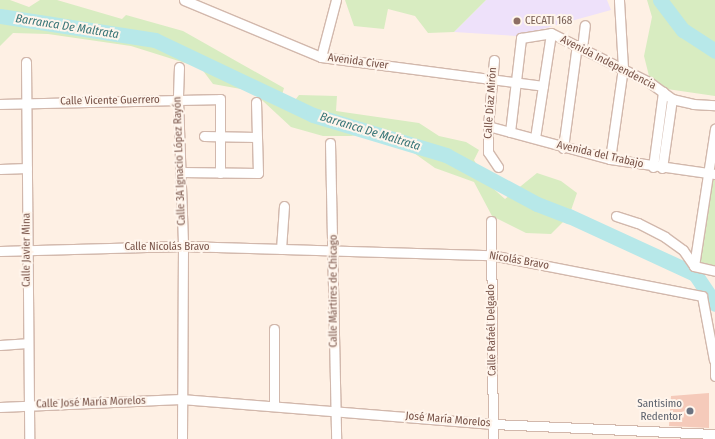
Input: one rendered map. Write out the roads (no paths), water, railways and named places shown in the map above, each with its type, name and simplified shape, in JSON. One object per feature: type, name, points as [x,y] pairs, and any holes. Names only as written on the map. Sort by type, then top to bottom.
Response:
[{"type":"street","points":[[321,57],[336,0]]},
{"type":"street","points":[[610,160],[623,68],[619,0]]},
{"type":"street","name":"Avenida Civer","points":[[187,1],[321,57],[542,86]]},
{"type":"street","points":[[563,148],[585,25]]},
{"type":"street","points":[[535,138],[551,33]]},
{"type":"street","name":"Avenida Independencia","points":[[516,83],[521,38],[551,33],[623,68],[672,99],[715,105]]},
{"type":"street","name":"Calle Díaz Mirón","points":[[494,60],[488,126],[488,152],[498,167]]},
{"type":"street","name":"Calle Javier Mina","points":[[26,62],[27,343],[29,439]]},
{"type":"street","name":"Calle 3A Ignacio López Rayón","points":[[179,67],[178,100],[183,246],[181,399],[182,439]]},
{"type":"street","points":[[510,132],[516,83]]},
{"type":"street","points":[[657,167],[663,92]]},
{"type":"street","name":"Calle Vicente Guerrero","points":[[0,104],[220,99],[220,136]]},
{"type":"street","points":[[657,167],[672,99]]},
{"type":"street","points":[[181,172],[258,173],[256,102]]},
{"type":"street","name":"Avenida del Trabajo","points":[[488,126],[610,160],[712,173]]},
{"type":"street","points":[[694,266],[712,173],[715,129]]},
{"type":"street","points":[[204,136],[256,137]]},
{"type":"street","points":[[220,136],[220,173]]},
{"type":"street","name":"Calle Mártires de Chicago","points":[[330,143],[334,250],[334,410],[336,439]]},
{"type":"street","points":[[0,169],[27,168]]},
{"type":"street","points":[[281,249],[284,206]]},
{"type":"street","points":[[616,216],[638,223],[665,237],[683,250],[694,266],[715,271]]},
{"type":"street","name":"Calle Rafaél Delgado","points":[[491,221],[494,439]]},
{"type":"street","name":"Calle Nicolás Bravo","points":[[0,251],[27,249],[183,246],[334,250]]},
{"type":"street","name":"Nicolás Bravo","points":[[334,250],[491,255],[702,296],[715,359]]},
{"type":"street","points":[[274,329],[274,405]]},
{"type":"street","points":[[0,345],[27,343]]},
{"type":"street","points":[[715,359],[715,376]]},
{"type":"street","name":"José María Morelos","points":[[181,399],[274,405],[493,424],[715,434]]},
{"type":"street","name":"Calle José María Morelos","points":[[0,407],[181,399]]},
{"type":"waterway","points":[[660,0],[683,30],[715,51]]},
{"type":"waterway","name":"Barranca De Maltrata","points":[[0,16],[155,40],[313,115],[446,155],[537,204],[569,216],[695,274],[715,304]]},
{"type":"place","name":"CECATI 168","points":[[517,21]]},
{"type":"place","name":"Santisimo Redentor","points":[[690,411]]}]
